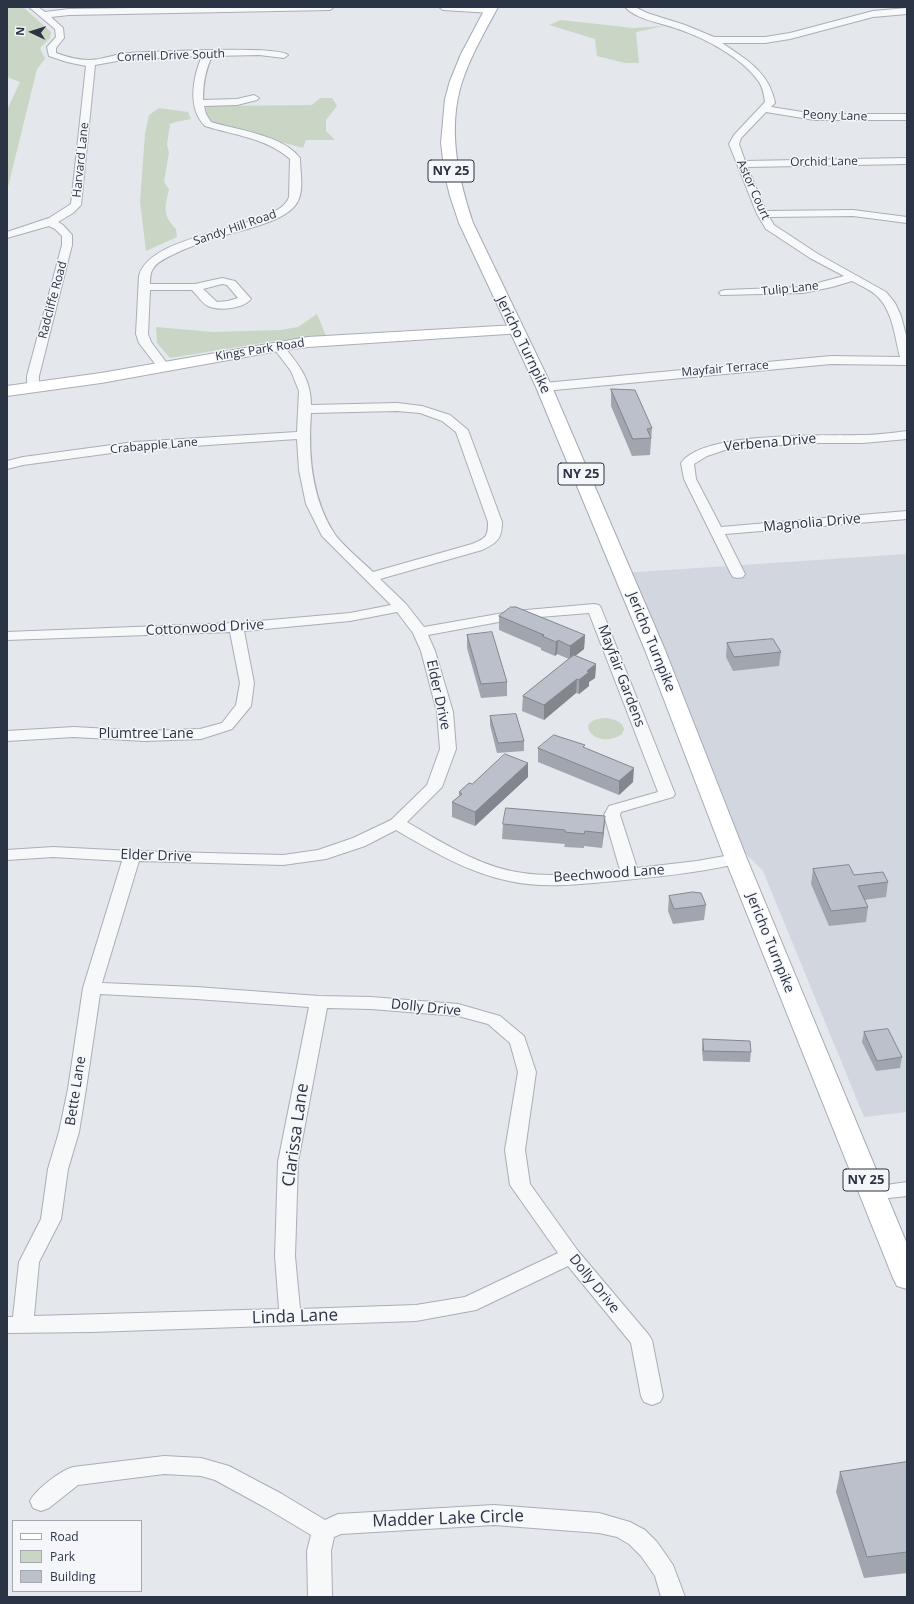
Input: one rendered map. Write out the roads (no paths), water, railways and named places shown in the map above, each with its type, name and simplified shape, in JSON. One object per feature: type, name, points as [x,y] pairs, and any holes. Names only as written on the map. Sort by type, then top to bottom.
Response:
[{"type":"main road","name":"Jericho Turnpike","points":[[491,8],[467,54],[456,81],[449,113],[448,154],[456,196],[466,223],[544,387],[655,650],[736,859],[907,1278]]},
{"type":"main road","name":"Kings Park Road","points":[[7,391],[101,378],[308,342],[516,330]]},
{"type":"street","name":"Cornell Drive South","points":[[33,7],[46,15],[60,28],[60,38],[51,47],[52,54],[67,60],[91,63],[115,57],[128,56],[259,52],[284,55]]},
{"type":"street","points":[[46,15],[69,12],[209,8],[330,7]]},
{"type":"street","points":[[443,7],[491,8]]},
{"type":"street","points":[[629,7],[644,15],[682,27],[713,40],[765,40],[790,36],[873,14],[907,11]]},
{"type":"street","name":"Astor Court","points":[[713,40],[750,67],[761,79],[770,94],[770,103],[737,137],[734,144],[762,214],[770,227],[814,256],[882,294],[889,303],[895,316],[907,360]]},
{"type":"street","name":"Sandy Hill Road","points":[[163,366],[145,343],[142,334],[146,270],[152,263],[162,256],[176,249],[272,217],[286,209],[295,196],[295,158],[290,153],[272,143],[208,124],[201,118],[198,108],[200,103],[201,72],[208,54]]},
{"type":"street","name":"Harvard Lane","points":[[7,235],[49,222],[67,214],[76,205],[91,63]]},
{"type":"street","points":[[200,103],[237,102],[254,98]]},
{"type":"street","name":"Peony Lane","points":[[763,109],[816,116],[907,117]]},
{"type":"street","name":"Orchid Lane","points":[[741,164],[907,161]]},
{"type":"street","points":[[762,214],[846,212],[878,214],[907,220]]},
{"type":"street","name":"Radcliffe Road","points":[[33,388],[33,376],[67,245],[67,235],[59,227],[49,222]]},
{"type":"street","name":"Tulip Lane","points":[[725,293],[803,290],[828,285],[853,277]]},
{"type":"street","points":[[145,287],[195,287]]},
{"type":"street","name":"Elder Drive","points":[[7,855],[53,852],[132,856],[283,860],[320,855],[359,842],[397,823],[434,787],[448,749],[443,706],[428,651],[420,632],[401,607],[329,536],[313,504],[305,470],[303,435],[305,409],[304,391],[297,370],[278,346]]},
{"type":"street","name":"Mayfair Terrace","points":[[544,387],[831,360],[907,360]]},
{"type":"street","points":[[305,409],[397,407],[422,410],[446,418],[462,430],[474,460],[495,522],[495,532],[490,541],[477,547],[370,577]]},
{"type":"street","name":"Crabapple Lane","points":[[7,465],[23,461],[134,446],[303,435]]},
{"type":"street","name":"Verbena Drive","points":[[738,574],[718,531],[690,478],[687,463],[702,453],[723,446],[804,439],[863,439],[907,435]]},
{"type":"street","name":"Magnolia Drive","points":[[718,531],[907,515]]},
{"type":"street","name":"Cottonwood Drive","points":[[7,636],[236,627],[350,617],[401,607]]},
{"type":"street","name":"Mayfair Gardens","points":[[420,632],[515,615],[594,608],[668,794],[615,809],[612,815],[630,874]]},
{"type":"street","name":"Plumtree Lane","points":[[7,736],[74,732],[146,736],[201,734],[227,726],[243,706],[248,683],[236,627]]},
{"type":"street","name":"Beechwood Lane","points":[[397,823],[463,860],[489,870],[511,876],[541,879],[575,879],[710,866],[736,859]]},
{"type":"street","name":"Bette Lane","points":[[15,1324],[30,1262],[51,1219],[58,1169],[69,1132],[77,1089],[92,988],[132,856]]},
{"type":"street","name":"Dolly Drive","points":[[92,988],[196,993],[319,1002],[371,1003],[458,1010],[494,1020],[518,1040],[527,1072],[514,1150],[520,1185],[571,1256],[641,1340],[652,1396]]},
{"type":"street","name":"Clarissa Lane","points":[[290,1317],[285,1256],[288,1162],[319,1002]]},
{"type":"street","points":[[872,1193],[907,1189]]},
{"type":"street","name":"Linda Lane","points":[[15,1324],[92,1324],[416,1313],[469,1304],[571,1256]]},
{"type":"street","points":[[41,1501],[74,1476],[164,1465],[201,1467],[221,1473],[274,1501],[324,1531],[319,1551],[320,1597]]},
{"type":"street","name":"Madder Lake Circle","points":[[324,1531],[338,1524],[494,1515],[599,1523],[622,1529],[637,1537],[649,1549],[665,1572],[673,1597]]}]
